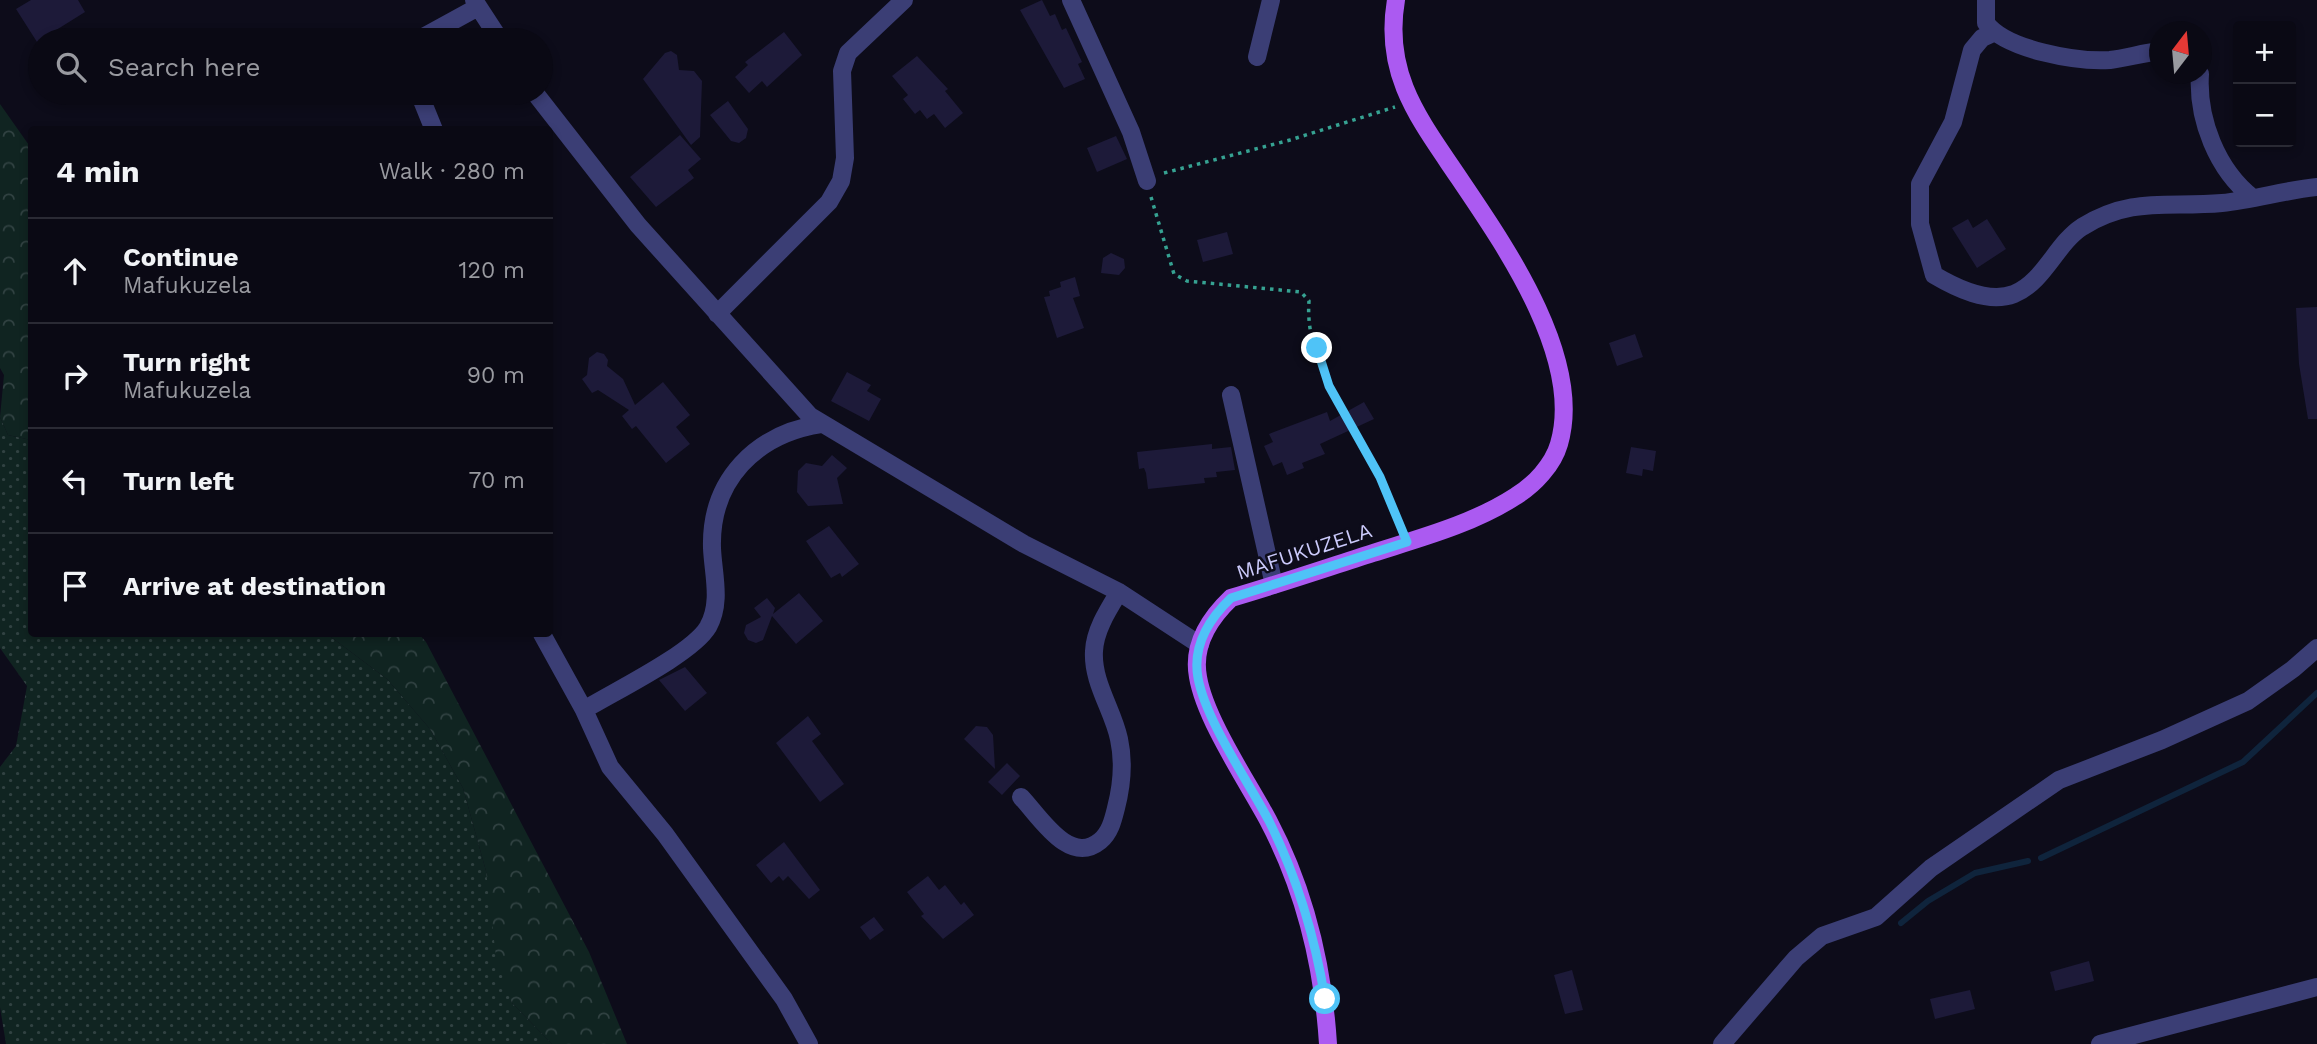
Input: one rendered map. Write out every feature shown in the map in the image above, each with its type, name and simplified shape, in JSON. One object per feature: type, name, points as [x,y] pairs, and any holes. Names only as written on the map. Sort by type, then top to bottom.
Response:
[{"type":"main road","name":"MAFUKUZELA","points":[[1328,1044],[1318,953],[1298,888],[1270,824],[1207,703],[1198,677],[1202,634],[1215,613],[1231,598],[1466,521],[1516,496],[1548,465],[1559,445],[1564,412],[1562,378],[1530,296],[1495,230],[1410,102],[1396,68],[1393,46],[1396,0]]},
{"type":"street","points":[[717,314],[829,202],[841,181],[845,159],[842,71],[848,53],[905,0]]},
{"type":"street","points":[[1071,0],[1131,132],[1147,181]]},
{"type":"street","points":[[1256,58],[1270,0]]},
{"type":"street","points":[[1986,0],[1986,23],[1993,33],[2006,41],[2091,59],[2111,60],[2149,53]]},
{"type":"street","points":[[437,28],[476,3],[492,28]]},
{"type":"street","points":[[1993,33],[1982,38],[1972,50],[1953,122],[1920,184],[1920,224],[1934,275],[1954,287],[1997,298],[2015,294],[2036,279],[2059,249],[2081,228],[2130,205],[2222,203],[2317,187]]},
{"type":"street","points":[[2200,84],[2199,99],[2211,140],[2236,184],[2253,198]]},
{"type":"street","points":[[424,105],[432,126]]},
{"type":"street","points":[[544,105],[638,225],[788,396],[821,424],[1024,544],[1119,592],[1200,645]]},
{"type":"street","points":[[1231,395],[1274,586]]},
{"type":"street","points":[[583,710],[681,652],[708,627],[717,587],[712,545],[717,504],[734,473],[756,449],[779,434],[821,424]]},
{"type":"street","points":[[1021,796],[1062,842],[1076,848],[1092,848],[1105,837],[1111,825],[1123,775],[1119,738],[1100,687],[1094,652],[1105,614],[1119,592]]},
{"type":"street","points":[[544,637],[610,767],[665,834],[784,999],[809,1044]]},
{"type":"street","points":[[1722,1044],[1796,958],[1822,936],[1877,917],[1931,868],[2059,780],[2162,740],[2248,701],[2317,648]]},
{"type":"street","points":[[2100,1044],[2317,987]]},
{"type":"path","points":[[1407,542],[1380,477],[1329,386],[1308,320],[1309,301],[1301,292],[1187,281],[1174,274],[1147,181],[1178,167],[1290,141],[1410,102]]},
{"type":"green space","points":[[0,104],[28,144],[28,439],[8,435],[0,417],[4,375],[0,368]]},
{"type":"green space","points":[[0,417],[8,435],[28,439],[28,637],[331,637],[387,679],[430,729],[463,788],[486,871],[512,1003],[552,1044],[6,1044],[0,1007],[0,767],[16,746],[27,686],[0,648]]},
{"type":"green space","points":[[331,637],[422,637],[426,642],[589,952],[627,1044],[552,1044],[512,1003],[496,957],[486,871],[463,788],[430,729],[387,679]]},
{"type":"building","points":[[31,0],[78,0],[85,12],[59,28],[28,28],[16,9]]},
{"type":"building","points":[[1042,0],[1050,16],[1055,14],[1062,30],[1066,28],[1082,62],[1078,64],[1085,79],[1064,88],[1020,10]]},
{"type":"building","points":[[784,32],[802,55],[767,87],[762,81],[749,93],[735,77],[748,65],[745,62]]},
{"type":"building","points":[[671,51],[677,55],[679,70],[694,71],[702,81],[700,137],[691,145],[643,79],[665,53]]},
{"type":"building","points":[[917,56],[948,89],[945,91],[963,113],[945,128],[934,114],[927,119],[920,110],[915,114],[903,99],[908,95],[892,76]]},
{"type":"building","points":[[728,101],[748,129],[746,138],[739,143],[731,141],[710,115]]},
{"type":"building","points":[[680,135],[701,159],[688,170],[694,178],[656,207],[630,177]]},
{"type":"building","points":[[1116,136],[1127,159],[1097,172],[1087,148]]},
{"type":"building","points":[[1968,219],[1973,228],[1987,219],[2006,249],[1977,268],[1952,228]]},
{"type":"building","points":[[1227,232],[1233,254],[1203,262],[1197,240]]},
{"type":"building","points":[[1111,253],[1124,259],[1125,268],[1119,275],[1101,273],[1103,258]]},
{"type":"building","points":[[1075,277],[1080,296],[1073,298],[1084,328],[1057,338],[1044,297],[1050,296],[1049,291],[1061,287],[1060,282]]},
{"type":"building","points":[[2317,307],[2317,419],[2308,419],[2299,364],[2296,308]]},
{"type":"building","points":[[1635,334],[1643,357],[1617,366],[1609,343]]},
{"type":"building","points":[[597,352],[604,354],[608,360],[607,366],[623,379],[635,405],[663,382],[690,415],[676,427],[690,444],[666,463],[636,426],[632,429],[622,416],[629,410],[598,390],[592,393],[582,379],[587,375],[589,358]]},
{"type":"building","points":[[847,372],[871,385],[867,391],[881,399],[869,421],[831,401]]},
{"type":"building","points":[[1364,402],[1374,419],[1320,444],[1325,454],[1302,463],[1304,468],[1287,475],[1282,462],[1273,466],[1264,446],[1273,442],[1269,434],[1327,412],[1330,421]]},
{"type":"building","points":[[1212,444],[1212,449],[1231,447],[1235,470],[1216,472],[1217,477],[1204,478],[1205,483],[1148,489],[1144,468],[1139,469],[1137,452]]},
{"type":"building","points":[[1631,447],[1656,451],[1653,471],[1643,469],[1642,476],[1626,473]]},
{"type":"building","points":[[832,455],[847,468],[837,478],[843,504],[808,506],[797,492],[798,471],[806,463],[822,466]]},
{"type":"building","points":[[829,526],[859,564],[842,577],[840,573],[831,578],[806,541]]},
{"type":"building","points":[[799,593],[823,621],[796,644],[772,616],[763,640],[756,643],[748,640],[744,633],[746,625],[761,617],[754,608],[767,598],[775,608],[773,614]]},
{"type":"building","points":[[685,667],[707,693],[685,711],[659,680]]},
{"type":"building","points":[[808,716],[821,734],[812,741],[844,784],[820,802],[776,743]]},
{"type":"building","points":[[976,726],[987,727],[993,735],[995,769],[964,739]]},
{"type":"building","points":[[1007,763],[1020,776],[1002,795],[988,782]]},
{"type":"building","points":[[784,842],[820,890],[809,899],[788,876],[783,881],[779,876],[771,883],[756,865]]},
{"type":"building","points":[[928,876],[939,890],[945,885],[961,905],[964,902],[974,915],[943,939],[921,916],[924,914],[907,892]]},
{"type":"building","points":[[874,917],[884,930],[870,940],[860,927]]},
{"type":"building","points":[[2089,961],[2094,981],[2055,991],[2050,972]]},
{"type":"building","points":[[1572,970],[1583,1010],[1565,1014],[1554,975]]},
{"type":"building","points":[[1970,990],[1975,1009],[1935,1019],[1930,999]]},
{"type":"waterway","points":[[2041,858],[2243,762],[2317,693]]},
{"type":"waterway","points":[[1901,923],[1928,901],[1975,873],[2028,861]]},
{"type":"route","points":[[1317,348],[1329,386],[1380,477],[1407,542],[1231,598],[1215,613],[1202,634],[1198,677],[1207,703],[1270,824],[1298,888],[1318,953],[1325,999]]}]
